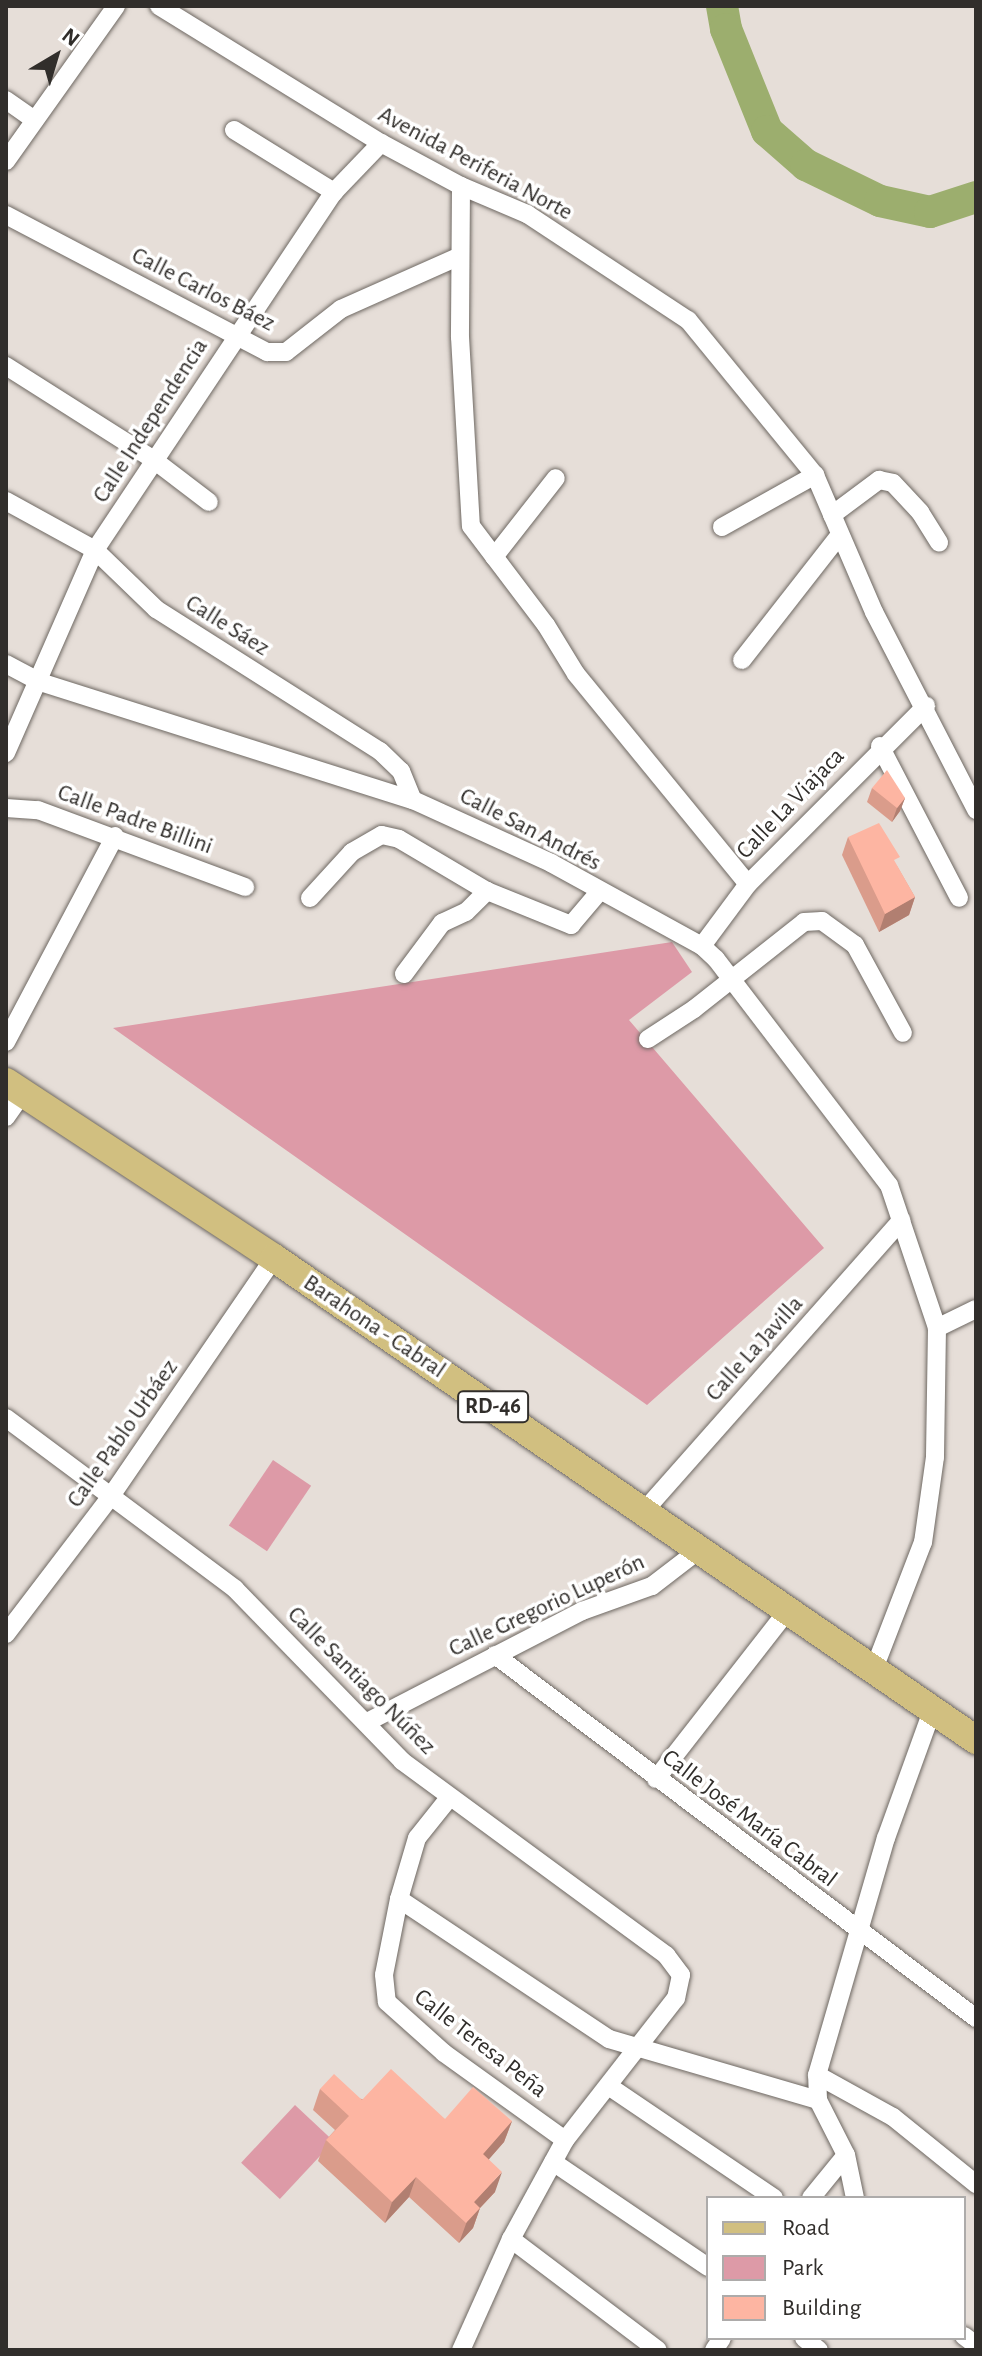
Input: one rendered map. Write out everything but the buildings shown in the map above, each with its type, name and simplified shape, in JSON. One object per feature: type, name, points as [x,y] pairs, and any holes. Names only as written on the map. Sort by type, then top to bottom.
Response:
[{"type":"main road","name":"Barahona - Cabral","points":[[14,1088],[274,1258],[976,1740]]},
{"type":"street","points":[[6,161],[116,6]]},
{"type":"street","name":"Avenida Periferia Norte","points":[[159,6],[381,143],[461,186],[527,214],[688,320],[815,475],[839,536],[976,810]]},
{"type":"street","points":[[6,100],[35,120]]},
{"type":"street","points":[[234,130],[334,192]]},
{"type":"street","name":"Calle Independencia","points":[[6,753],[40,682],[95,550],[334,192],[381,143]]},
{"type":"street","points":[[461,186],[460,256],[471,526],[546,625],[576,674],[748,884]]},
{"type":"street","name":"Calle Carlos Báez","points":[[6,215],[267,352],[286,352],[341,309],[460,256]]},
{"type":"street","points":[[6,366],[154,460],[209,502]]},
{"type":"street","points":[[722,527],[815,475]]},
{"type":"street","points":[[494,557],[556,478]]},
{"type":"street","points":[[832,515],[879,480],[893,483],[920,512],[939,542]]},
{"type":"street","name":"Calle Sáez","points":[[6,501],[95,550],[156,609],[380,751],[401,771],[413,800]]},
{"type":"street","points":[[742,660],[839,536]]},
{"type":"street","name":"Calle San Andrés","points":[[6,664],[40,682],[413,800],[551,863],[702,946],[732,979],[865,1148],[889,1185],[937,1328],[936,1443],[923,1542],[874,1669]]},
{"type":"street","name":"Calle La Viajaca","points":[[702,946],[748,884],[880,746],[926,706]]},
{"type":"street","points":[[880,746],[959,898]]},
{"type":"street","name":"Calle Padre Billini","points":[[6,808],[38,810],[115,836],[245,887]]},
{"type":"street","points":[[310,898],[352,852],[382,835],[399,839],[487,891],[571,925],[599,892]]},
{"type":"street","points":[[6,1042],[115,836]]},
{"type":"street","points":[[404,974],[442,923],[466,912],[487,891]]},
{"type":"street","points":[[648,1039],[804,922],[822,921],[855,945],[903,1033]]},
{"type":"street","points":[[6,1117],[14,1088]]},
{"type":"street","name":"Calle La Javilla","points":[[645,1510],[902,1220]]},
{"type":"street","name":"Calle Pablo Urbáez","points":[[6,1634],[111,1496],[274,1258]]},
{"type":"street","points":[[937,1328],[976,1309]]},
{"type":"street","name":"Calle Santiago Núñez","points":[[6,1418],[235,1589],[369,1721],[402,1761],[666,1955],[681,1975],[676,1998],[634,2050]]},
{"type":"street","name":"Calle Gregorio Luperón","points":[[369,1721],[582,1611],[652,1586],[700,1549]]},
{"type":"street","points":[[656,1779],[788,1610]]},
{"type":"street","name":"Calle José María Cabral","points":[[495,1655],[858,1933],[976,2018]]},
{"type":"street","points":[[855,2196],[846,2155],[818,2100],[817,2075],[858,1933],[932,1711]]},
{"type":"street","name":"Calle Teresa Peña","points":[[449,1798],[417,1838],[399,1899],[384,1975],[387,2002],[444,2053],[565,2140]]},
{"type":"street","points":[[399,1899],[609,2039],[634,2050],[818,2100]]},
{"type":"street","points":[[461,2350],[511,2239],[565,2140],[610,2087],[634,2050]]},
{"type":"street","points":[[817,2075],[893,2117],[976,2184]]},
{"type":"street","points":[[610,2087],[771,2196]]},
{"type":"street","points":[[813,2196],[846,2155]]},
{"type":"street","points":[[553,2162],[706,2266]]},
{"type":"street","points":[[511,2239],[658,2350]]},
{"type":"green space","points":[[672,942],[692,972],[629,1020],[824,1248],[647,1405],[113,1028]]},
{"type":"green space","points":[[273,1460],[311,1486],[267,1551],[229,1525]]},
{"type":"green space","points":[[295,2105],[334,2141],[280,2199],[241,2163]]},
{"type":"waterway","points":[[722,6],[726,29],[767,131],[806,165],[880,201],[930,212],[976,197]]}]
